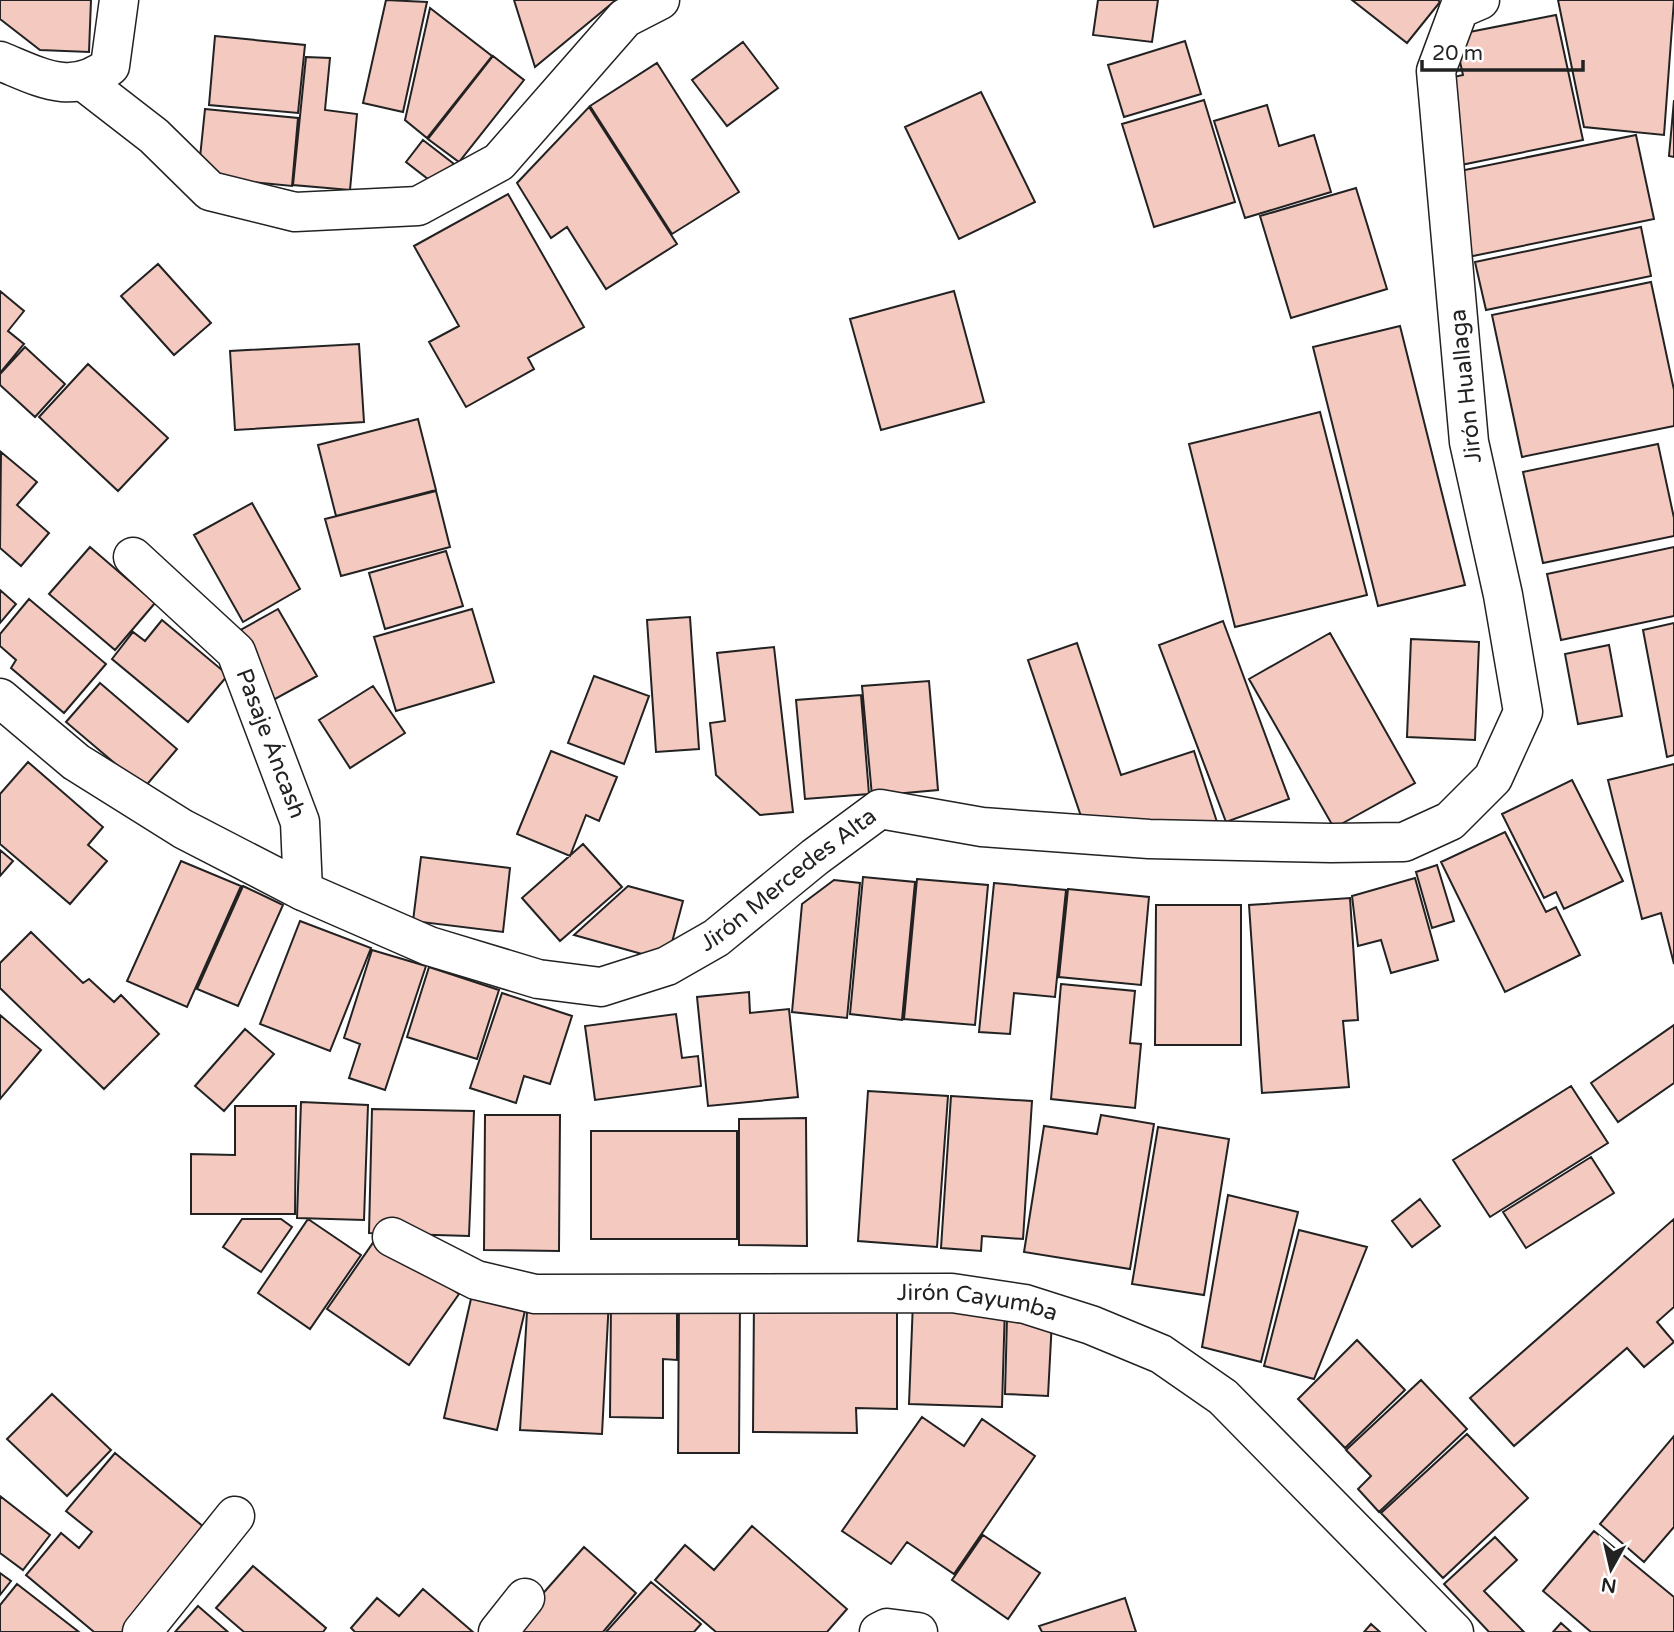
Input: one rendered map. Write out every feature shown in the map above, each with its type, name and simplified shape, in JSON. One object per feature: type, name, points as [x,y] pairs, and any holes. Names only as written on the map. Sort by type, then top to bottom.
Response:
[{"type":"street","points":[[0,61],[55,82],[69,84],[97,76],[110,66],[119,0]]},
{"type":"street","points":[[83,81],[154,136],[210,191],[295,212],[418,206],[499,162],[625,18],[660,0]]},
{"type":"street","name":"Jirón Huallaga","points":[[1480,0],[1459,9],[1436,71],[1469,442],[1503,594],[1523,712],[1493,778]]},
{"type":"street","name":"Pasaje Áncash","points":[[133,556],[236,652],[300,822],[303,891]]},
{"type":"street","name":"Jirón Mercedes Alta","points":[[0,698],[76,762],[183,829],[303,891],[429,946],[538,979],[601,988],[667,966],[716,938],[880,809],[982,827],[1149,839],[1404,842],[1450,821],[1493,778]]},
{"type":"street","name":"Jirón Cayumba","points":[[392,1237],[476,1280],[535,1294],[952,1293],[1026,1304],[1091,1325],[1161,1354],[1223,1397],[1454,1632]]},
{"type":"street","points":[[142,1632],[235,1516]]},
{"type":"street","points":[[498,1632],[526,1598]]},
{"type":"street","points":[[879,1632],[887,1628],[918,1632]]},
{"type":"building","points":[[0,0],[91,0],[89,52],[40,50],[0,19]]},
{"type":"building","points":[[386,0],[427,2],[403,112],[363,103]]},
{"type":"building","points":[[514,0],[616,0],[535,67]]},
{"type":"building","points":[[1098,0],[1158,0],[1152,42],[1093,35]]},
{"type":"building","points":[[1352,0],[1438,0],[1440,2],[1407,43]]},
{"type":"building","points":[[1558,0],[1674,0],[1664,135],[1584,127]]},
{"type":"building","points":[[430,8],[492,56],[427,138],[405,120]]},
{"type":"building","points":[[1556,15],[1583,140],[1461,165],[1444,79],[1463,75],[1454,35]]},
{"type":"building","points":[[215,36],[305,45],[298,113],[209,105]]},
{"type":"building","points":[[1185,41],[1201,94],[1124,117],[1108,65]]},
{"type":"building","points":[[743,42],[778,88],[727,126],[692,80]]},
{"type":"building","points":[[493,56],[524,80],[459,162],[428,139]]},
{"type":"building","points":[[306,57],[330,58],[325,110],[357,114],[350,190],[293,185]]},
{"type":"building","points":[[657,63],[739,192],[672,234],[590,106]]},
{"type":"building","points":[[981,92],[1035,202],[959,239],[905,127]]},
{"type":"building","points":[[1204,100],[1235,202],[1154,227],[1122,124]]},
{"type":"building","points":[[1674,100],[1674,157],[1669,156]]},
{"type":"building","points":[[1267,105],[1279,146],[1314,135],[1331,192],[1245,218],[1214,121]]},
{"type":"building","points":[[589,107],[677,244],[606,289],[567,227],[551,238],[517,183]]},
{"type":"building","points":[[205,109],[298,118],[292,186],[198,177]]},
{"type":"building","points":[[1636,135],[1654,219],[1468,257],[1450,173]]},
{"type":"building","points":[[423,140],[454,164],[437,186],[406,162]]},
{"type":"building","points":[[1356,188],[1387,289],[1291,318],[1260,216]]},
{"type":"building","points":[[508,194],[584,327],[528,358],[534,369],[466,407],[429,342],[459,326],[414,246]]},
{"type":"building","points":[[1641,227],[1651,276],[1486,310],[1475,262]]},
{"type":"building","points":[[158,264],[211,323],[174,355],[121,296]]},
{"type":"building","points":[[1651,282],[1674,390],[1674,426],[1522,457],[1492,315]]},
{"type":"building","points":[[0,291],[24,311],[8,331],[24,344],[0,373]]},
{"type":"building","points":[[954,291],[984,402],[881,430],[850,319]]},
{"type":"building","points":[[1400,326],[1465,585],[1378,606],[1313,347]]},
{"type":"building","points":[[359,344],[364,422],[235,430],[230,351]]},
{"type":"building","points":[[25,347],[65,384],[35,417],[0,385],[0,374]]},
{"type":"building","points":[[88,364],[168,438],[118,491],[39,417]]},
{"type":"building","points":[[1320,412],[1367,595],[1235,627],[1189,444]]},
{"type":"building","points":[[418,419],[436,490],[336,516],[318,445]]},
{"type":"building","points":[[1658,444],[1674,518],[1674,536],[1543,563],[1523,472]]},
{"type":"building","points":[[1,452],[37,482],[17,505],[49,533],[21,566],[0,548]]},
{"type":"building","points":[[436,491],[450,547],[341,576],[325,519]]},
{"type":"building","points":[[252,503],[300,589],[243,622],[194,535]]},
{"type":"building","points":[[90,547],[155,603],[115,650],[49,594]]},
{"type":"building","points":[[1674,547],[1674,616],[1561,640],[1547,574]]},
{"type":"building","points":[[446,551],[463,606],[385,629],[369,573]]},
{"type":"building","points":[[0,590],[16,604],[0,623]]},
{"type":"building","points":[[29,599],[106,664],[64,713],[11,668],[16,660],[0,646],[0,634]]},
{"type":"building","points":[[278,609],[317,676],[266,704],[228,637]]},
{"type":"building","points":[[472,609],[494,682],[396,711],[374,637]]},
{"type":"building","points":[[690,617],[699,749],[656,752],[647,620]]},
{"type":"building","points":[[162,620],[228,675],[188,722],[112,659],[133,632],[145,641]]},
{"type":"building","points":[[1223,621],[1289,799],[1226,822],[1159,645]]},
{"type":"building","points":[[1674,623],[1674,755],[1667,757],[1643,630]]},
{"type":"building","points":[[1330,633],[1415,783],[1334,828],[1249,679]]},
{"type":"building","points":[[1411,639],[1479,642],[1475,740],[1407,737]]},
{"type":"building","points":[[1077,643],[1121,775],[1194,751],[1217,822],[1086,831],[1028,660]]},
{"type":"building","points":[[1609,645],[1622,716],[1578,724],[1565,654]]},
{"type":"building","points":[[774,647],[793,812],[760,815],[716,775],[710,723],[725,721],[717,653]]},
{"type":"building","points":[[594,676],[649,696],[624,764],[568,743]]},
{"type":"building","points":[[929,681],[938,790],[872,796],[862,686]]},
{"type":"building","points":[[100,683],[177,749],[144,788],[66,722]]},
{"type":"building","points":[[373,686],[405,733],[350,768],[319,720]]},
{"type":"building","points":[[861,695],[869,794],[805,799],[796,700]]},
{"type":"building","points":[[551,751],[617,777],[599,821],[586,815],[570,856],[517,834]]},
{"type":"building","points":[[28,762],[103,827],[88,845],[107,861],[70,904],[0,844],[0,794]]},
{"type":"building","points":[[1674,764],[1674,964],[1661,913],[1642,919],[1608,780]]},
{"type":"building","points":[[1572,780],[1623,881],[1564,909],[1556,892],[1544,898],[1502,814]]},
{"type":"building","points":[[1505,832],[1546,912],[1556,907],[1580,955],[1505,992],[1441,862]]},
{"type":"building","points":[[583,844],[622,887],[560,941],[522,898]]},
{"type":"building","points":[[0,850],[13,861],[0,876]]},
{"type":"building","points":[[421,857],[510,868],[503,932],[413,921]]},
{"type":"building","points":[[181,861],[241,886],[187,1007],[127,981]]},
{"type":"building","points":[[1437,865],[1454,921],[1432,928],[1416,872]]},
{"type":"building","points":[[863,877],[915,882],[902,1020],[850,1014]]},
{"type":"building","points":[[1415,878],[1438,960],[1391,973],[1381,940],[1358,946],[1352,896]]},
{"type":"building","points":[[917,879],[988,885],[975,1025],[904,1019]]},
{"type":"building","points":[[834,880],[860,883],[847,1018],[792,1012],[802,904]]},
{"type":"building","points":[[994,883],[1066,890],[1055,997],[1014,993],[1010,1034],[979,1032]]},
{"type":"building","points":[[243,886],[283,905],[238,1006],[197,989]]},
{"type":"building","points":[[628,886],[683,901],[667,961],[574,935]]},
{"type":"building","points":[[1068,889],[1149,897],[1141,985],[1059,977]]},
{"type":"building","points":[[1350,898],[1358,1020],[1343,1021],[1349,1087],[1262,1093],[1249,905]]},
{"type":"building","points":[[1156,905],[1241,905],[1241,1045],[1155,1045]]},
{"type":"building","points":[[300,921],[371,948],[330,1051],[260,1024]]},
{"type":"building","points":[[31,932],[83,983],[89,979],[114,1002],[121,995],[159,1034],[104,1089],[0,988],[0,963]]},
{"type":"building","points":[[372,950],[426,966],[385,1090],[349,1078],[360,1044],[344,1038]]},
{"type":"building","points":[[429,967],[499,990],[477,1059],[407,1037]]},
{"type":"building","points":[[1061,984],[1135,991],[1130,1043],[1141,1044],[1135,1108],[1051,1099]]},
{"type":"building","points":[[749,992],[750,1013],[789,1009],[798,1097],[708,1106],[697,997]]},
{"type":"building","points":[[502,993],[572,1016],[550,1084],[524,1076],[516,1103],[470,1088]]},
{"type":"building","points":[[676,1014],[682,1058],[698,1056],[701,1086],[595,1100],[585,1026]]},
{"type":"building","points":[[0,1015],[41,1050],[0,1099]]},
{"type":"building","points":[[1674,1025],[1674,1083],[1618,1122],[1591,1083]]},
{"type":"building","points":[[245,1029],[274,1054],[224,1111],[195,1086]]},
{"type":"building","points":[[1571,1086],[1608,1143],[1490,1217],[1453,1160]]},
{"type":"building","points":[[868,1091],[948,1096],[937,1247],[858,1241]]},
{"type":"building","points":[[951,1096],[1032,1101],[1023,1239],[982,1236],[981,1251],[941,1248]]},
{"type":"building","points":[[301,1102],[368,1105],[364,1220],[297,1218]]},
{"type":"building","points":[[235,1106],[296,1106],[295,1214],[191,1214],[191,1154],[235,1155]]},
{"type":"building","points":[[372,1109],[474,1111],[469,1236],[369,1233]]},
{"type":"building","points":[[485,1115],[560,1115],[559,1251],[484,1250]]},
{"type":"building","points":[[1101,1115],[1154,1124],[1130,1269],[1024,1252],[1044,1126],[1097,1134]]},
{"type":"building","points":[[806,1118],[807,1246],[739,1245],[739,1119]]},
{"type":"building","points":[[1158,1127],[1229,1139],[1204,1295],[1132,1284]]},
{"type":"building","points":[[591,1131],[737,1131],[737,1239],[591,1239]]},
{"type":"building","points":[[1591,1157],[1614,1193],[1526,1248],[1503,1212]]},
{"type":"building","points":[[1228,1195],[1298,1212],[1261,1362],[1202,1347]]},
{"type":"building","points":[[1420,1199],[1440,1226],[1412,1247],[1392,1221]]},
{"type":"building","points":[[242,1219],[281,1219],[292,1227],[261,1272],[223,1247]]},
{"type":"building","points":[[308,1219],[361,1255],[310,1329],[258,1293]]},
{"type":"building","points":[[1674,1219],[1674,1307],[1657,1322],[1674,1342],[1644,1367],[1627,1348],[1514,1446],[1470,1398]]},
{"type":"building","points":[[1299,1230],[1367,1247],[1314,1379],[1264,1366]]},
{"type":"building","points":[[377,1237],[459,1294],[409,1365],[327,1309]]},
{"type":"building","points":[[473,1290],[527,1302],[497,1430],[444,1418]]},
{"type":"building","points":[[528,1295],[609,1299],[602,1434],[520,1430]]},
{"type":"building","points":[[754,1297],[897,1298],[897,1409],[856,1408],[857,1433],[753,1432]]},
{"type":"building","points":[[611,1299],[677,1299],[677,1360],[663,1359],[663,1418],[610,1417]]},
{"type":"building","points":[[679,1299],[740,1300],[739,1453],[678,1453]]},
{"type":"building","points":[[913,1301],[1005,1305],[1002,1407],[909,1404]]},
{"type":"building","points":[[1007,1318],[1052,1320],[1048,1396],[1005,1394]]},
{"type":"building","points":[[1357,1340],[1405,1390],[1345,1448],[1298,1399]]},
{"type":"building","points":[[1421,1380],[1467,1429],[1379,1512],[1358,1489],[1371,1476],[1346,1450]]},
{"type":"building","points":[[52,1394],[111,1450],[67,1496],[7,1439]]},
{"type":"building","points":[[922,1417],[964,1446],[982,1419],[1035,1456],[954,1574],[907,1542],[891,1564],[842,1531]]},
{"type":"building","points":[[1467,1434],[1528,1498],[1443,1578],[1381,1513]]},
{"type":"building","points":[[1674,1436],[1674,1527],[1644,1562],[1600,1524]]},
{"type":"building","points":[[115,1453],[211,1533],[127,1632],[94,1632],[26,1575],[61,1533],[79,1548],[92,1532],[66,1511]]},
{"type":"building","points":[[0,1496],[50,1535],[23,1570],[0,1553]]},
{"type":"building","points":[[752,1526],[847,1609],[827,1632],[716,1632],[655,1580],[685,1545],[714,1570]]},
{"type":"building","points":[[1594,1531],[1674,1597],[1674,1632],[1591,1632],[1543,1591]]},
{"type":"building","points":[[983,1535],[1040,1573],[1008,1619],[952,1580]]},
{"type":"building","points":[[1495,1537],[1517,1560],[1484,1591],[1524,1632],[1489,1632],[1444,1584]]},
{"type":"building","points":[[584,1547],[636,1593],[603,1632],[509,1632]]},
{"type":"building","points":[[253,1566],[326,1628],[323,1632],[244,1632],[216,1608]]},
{"type":"building","points":[[0,1573],[11,1581],[0,1595]]},
{"type":"building","points":[[651,1582],[701,1624],[694,1632],[606,1632]]},
{"type":"building","points":[[17,1584],[79,1632],[0,1632],[0,1605]]},
{"type":"building","points":[[423,1589],[473,1632],[355,1632],[351,1628],[377,1598],[399,1616]]},
{"type":"building","points":[[1125,1598],[1136,1632],[1042,1632],[1039,1626]]},
{"type":"building","points":[[198,1606],[228,1632],[175,1632]]},
{"type":"building","points":[[1561,1623],[1571,1632],[1553,1632]]},
{"type":"building","points":[[1371,1624],[1380,1632],[1364,1632]]}]
